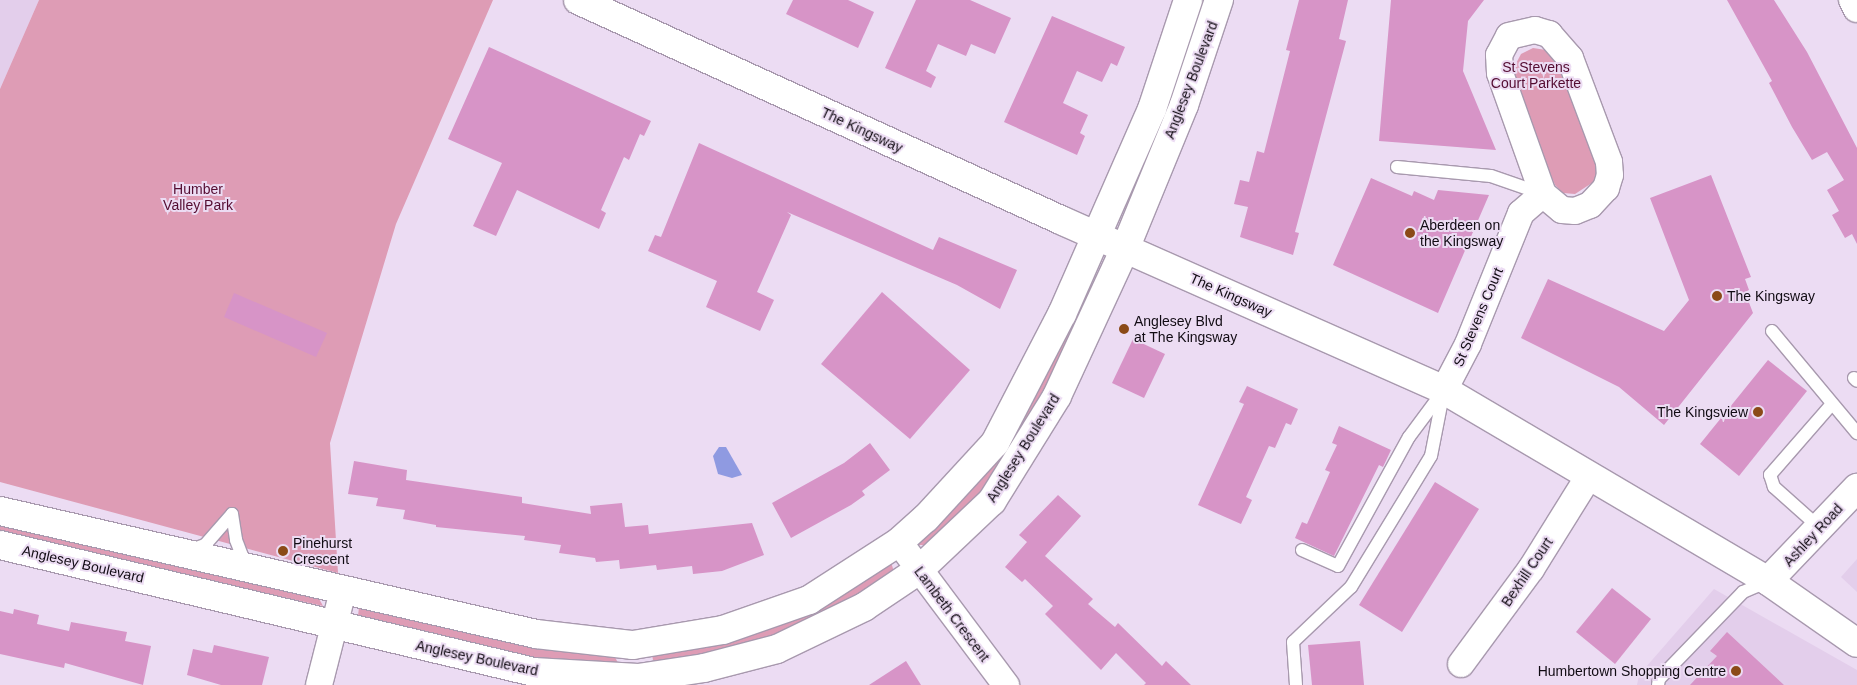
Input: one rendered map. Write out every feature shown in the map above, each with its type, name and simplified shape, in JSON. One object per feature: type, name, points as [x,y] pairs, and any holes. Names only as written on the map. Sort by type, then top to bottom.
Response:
[{"type":"street","name":"The Kingsway","points":[[578,0],[1095,236],[1444,390],[1768,581],[1857,642]]},
{"type":"street","name":"Anglesey Boulevard","points":[[0,511],[536,634],[633,645],[723,630],[809,600],[898,542],[926,518],[995,443],[1044,351],[1152,109],[1188,0]]},
{"type":"street","name":"Anglesey Boulevard","points":[[0,544],[335,622],[452,654],[534,672],[639,681],[704,668],[777,649],[864,607],[919,570],[992,501],[1057,396],[1125,249],[1184,105],[1219,0]]},
{"type":"street","points":[[1853,0],[1857,8]]},
{"type":"street","points":[[1535,30],[1549,34],[1570,58],[1609,162],[1610,175],[1597,199],[1575,210],[1562,210],[1542,194],[1500,73],[1499,55],[1509,36],[1535,30]]},
{"type":"street","name":"St Stevens Court","points":[[1444,390],[1468,344],[1521,214],[1542,194]]},
{"type":"street","name":"Bexhill Court","points":[[1461,664],[1530,569],[1589,476]]},
{"type":"street","name":"Ashley Road","points":[[1768,581],[1857,488]]},
{"type":"street","name":"Lambeth Crescent","points":[[898,542],[1006,685]]},
{"type":"street","points":[[319,685],[343,591]]},
{"type":"street","points":[[633,645],[639,681]]},
{"type":"lane","points":[[1397,166],[1491,176],[1542,194]]},
{"type":"lane","points":[[1772,331],[1831,405],[1857,433]]},
{"type":"lane","points":[[1302,550],[1338,566],[1409,437],[1444,390]]},
{"type":"lane","points":[[1296,685],[1292,642],[1351,587],[1431,456],[1444,390]]},
{"type":"lane","points":[[1820,528],[1774,487],[1770,475],[1831,405]]},
{"type":"lane","points":[[181,553],[205,545],[232,514],[236,540],[247,569]]},
{"type":"lane","points":[[1658,685],[1659,679],[1743,592],[1768,581]]},
{"type":"shaded area","points":[[0,0],[39,0],[0,89]]},
{"type":"shaded area","points":[[1857,559],[1857,592],[1841,577]]},
{"type":"shaded area","points":[[1714,589],[1857,670],[1857,685],[1637,685],[1639,675]]},
{"type":"green space","name":"Humber Valley Park","points":[[39,0],[493,0],[396,224],[330,443],[338,573],[0,482],[0,89]]},
{"type":"green space","points":[[1197,0],[1208,0],[1195,42],[1131,199],[1122,195]]},
{"type":"green space","name":"St Stevens Court Parkette","points":[[1533,48],[1546,50],[1555,59],[1597,164],[1595,181],[1575,194],[1563,193],[1555,185],[1510,75],[1521,54]]},
{"type":"green space","points":[[1083,280],[1099,289],[1086,320],[989,485],[928,545],[919,545],[916,542]]},
{"type":"green space","points":[[0,515],[317,595],[323,606],[0,534]]},
{"type":"green space","points":[[891,562],[894,572],[854,599],[762,642],[660,665],[653,660],[652,655]]},
{"type":"green space","points":[[359,607],[614,655],[618,663],[558,665],[358,616]]},
{"type":"water","points":[[719,447],[726,447],[742,475],[732,478],[718,474],[713,456]]},
{"type":"building","points":[[793,0],[848,0],[874,12],[858,48],[786,14]]},
{"type":"building","points":[[916,0],[970,0],[1011,18],[995,54],[971,44],[966,56],[938,44],[926,71],[936,77],[931,88],[885,68]]},
{"type":"building","points":[[1299,0],[1348,0],[1339,39],[1346,41],[1295,232],[1299,233],[1293,255],[1240,237],[1248,207],[1234,204],[1240,180],[1249,182],[1257,151],[1264,153],[1290,51],[1286,50]]},
{"type":"building","points":[[1391,0],[1484,0],[1468,21],[1463,71],[1496,150],[1379,141]]},
{"type":"building","points":[[1727,0],[1774,0],[1807,52],[1857,148],[1857,244],[1852,234],[1845,238],[1832,215],[1839,211],[1827,190],[1844,180],[1827,152],[1812,160],[1792,127],[1769,83],[1772,81]]},
{"type":"building","points":[[1052,16],[1125,47],[1117,66],[1111,63],[1102,82],[1077,71],[1063,103],[1088,115],[1080,133],[1085,136],[1077,155],[1004,122]]},
{"type":"building","points":[[489,47],[651,121],[644,136],[640,134],[629,160],[624,157],[601,210],[606,213],[599,229],[517,190],[496,236],[473,226],[502,163],[448,139]]},
{"type":"building","points":[[699,143],[933,250],[939,237],[1017,270],[1000,309],[957,285],[787,212],[791,215],[757,292],[774,300],[760,331],[706,307],[717,281],[648,251],[655,235],[661,237]]},
{"type":"building","name":"The Kingsway","points":[[1711,175],[1751,277],[1745,279],[1749,290],[1745,292],[1753,313],[1664,425],[1619,387],[1521,338],[1548,279],[1664,331],[1689,300],[1650,198]]},
{"type":"building","name":"Aberdeen on the Kingsway","points":[[1371,178],[1412,196],[1414,191],[1434,200],[1438,190],[1489,195],[1438,313],[1333,265]]},
{"type":"building","points":[[882,292],[970,370],[910,439],[821,364]]},
{"type":"building","points":[[234,293],[327,333],[316,357],[224,317]]},
{"type":"building","points":[[1133,339],[1165,354],[1144,398],[1112,383]]},
{"type":"building","name":"The Kingsview","points":[[1768,360],[1807,391],[1739,476],[1700,444]]},
{"type":"building","points":[[1247,386],[1298,409],[1291,425],[1286,423],[1275,448],[1269,446],[1246,497],[1252,500],[1241,524],[1198,505],[1244,404],[1239,402]]},
{"type":"building","points":[[1339,426],[1391,450],[1383,467],[1379,465],[1334,556],[1295,538],[1302,522],[1307,524],[1330,472],[1325,470],[1337,445],[1332,443]]},
{"type":"building","points":[[870,443],[890,470],[862,491],[865,495],[851,505],[791,538],[772,503],[844,463]]},
{"type":"building","points":[[354,461],[407,470],[406,480],[522,497],[522,503],[591,514],[590,506],[622,503],[625,527],[648,525],[649,534],[752,523],[764,555],[722,571],[693,574],[692,566],[657,570],[656,565],[620,569],[619,560],[596,562],[595,558],[559,553],[561,545],[524,540],[525,536],[436,527],[436,525],[403,519],[405,510],[376,506],[378,498],[348,494]]},
{"type":"building","points":[[1435,482],[1479,509],[1402,632],[1359,605]]},
{"type":"building","points":[[1058,495],[1081,516],[1045,556],[1093,599],[1088,604],[1115,627],[1118,623],[1162,666],[1166,661],[1191,685],[1144,685],[1146,683],[1116,653],[1101,670],[1045,614],[1053,606],[1025,579],[1022,582],[1005,567],[1027,542],[1019,535]]},
{"type":"building","points":[[1612,588],[1651,619],[1615,664],[1576,632]]},
{"type":"building","points":[[14,609],[39,615],[37,624],[69,631],[71,622],[127,632],[125,641],[151,646],[143,685],[65,663],[64,668],[0,654],[0,611],[13,614]]},
{"type":"building","name":"Humbertown Shopping Centre","points":[[1727,632],[1784,685],[1690,685],[1717,656],[1710,651]]},
{"type":"building","points":[[1360,641],[1364,685],[1312,685],[1308,645]]},
{"type":"building","points":[[214,645],[269,657],[262,685],[221,685],[187,675],[193,649],[212,653]]},
{"type":"building","points":[[906,661],[921,685],[869,685]]},
{"type":"place","name":"Aberdeen on the Kingsway","points":[[1410,233]]},
{"type":"place","name":"The Kingsway","points":[[1717,296]]},
{"type":"place","name":"Anglesey Blvd at The Kingsway","points":[[1124,329]]},
{"type":"place","name":"The Kingsview","points":[[1758,412]]},
{"type":"place","name":"Pinehurst Crescent","points":[[283,551]]},
{"type":"place","name":"Humbertown Shopping Centre","points":[[1736,671]]}]
